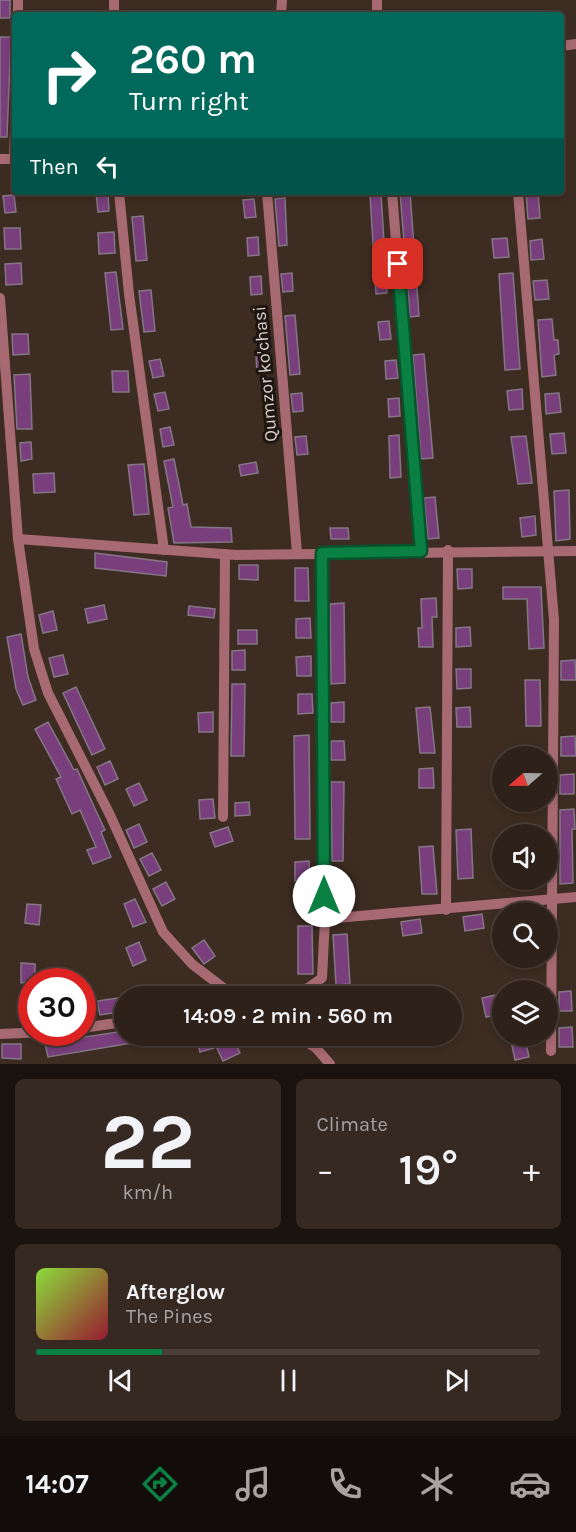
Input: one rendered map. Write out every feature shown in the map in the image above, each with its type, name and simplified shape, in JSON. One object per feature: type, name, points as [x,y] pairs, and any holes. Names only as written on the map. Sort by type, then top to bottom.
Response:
[{"type":"street","points":[[119,195],[129,294],[164,550]]},
{"type":"street","name":"Qumzor ko'chasi","points":[[267,195],[297,553]]},
{"type":"street","points":[[392,195],[421,551]]},
{"type":"street","points":[[518,195],[554,620],[551,1051]]},
{"type":"street","points":[[0,298],[18,539],[33,649],[48,693],[110,815],[163,932],[192,963],[221,986]]},
{"type":"street","points":[[18,539],[225,554],[448,550],[576,551]]},
{"type":"street","points":[[446,910],[448,550]]},
{"type":"street","points":[[311,986],[322,978],[325,919],[322,553]]},
{"type":"street","points":[[223,817],[225,554]]},
{"type":"street","points":[[325,919],[446,910],[553,897],[576,897]]},
{"type":"street","points":[[96,1026],[114,1024]]},
{"type":"street","points":[[0,1034],[18,1033]]},
{"type":"street","points":[[313,1046],[330,1064]]},
{"type":"building","points":[[0,0],[10,0],[10,18],[0,18]]},
{"type":"building","points":[[0,37],[11,37],[7,137],[0,137]]},
{"type":"building","points":[[14,195],[16,212],[5,213],[3,196]]},
{"type":"building","points":[[96,195],[108,195],[109,211],[98,212]]},
{"type":"building","points":[[370,195],[381,195],[385,258],[374,259]]},
{"type":"building","points":[[400,195],[410,195],[419,316],[410,317]]},
{"type":"building","points":[[526,195],[538,195],[540,218],[528,219]]},
{"type":"building","points":[[285,198],[287,245],[279,246],[275,199]]},
{"type":"building","points":[[254,199],[256,217],[245,218],[243,200]]},
{"type":"building","points":[[143,216],[147,260],[136,261],[132,217]]},
{"type":"building","points":[[4,228],[20,228],[21,249],[5,249]]},
{"type":"building","points":[[114,232],[115,253],[99,254],[98,233]]},
{"type":"building","points":[[258,237],[259,255],[248,256],[247,238]]},
{"type":"building","points":[[507,238],[509,257],[494,258],[492,239]]},
{"type":"building","points":[[542,239],[544,259],[531,260],[530,241]]},
{"type":"building","points":[[21,263],[22,284],[6,285],[5,264]]},
{"type":"building","points":[[116,272],[123,329],[111,330],[105,273]]},
{"type":"building","points":[[292,273],[293,291],[283,292],[281,274]]},
{"type":"building","points":[[513,273],[520,369],[505,370],[499,274]]},
{"type":"building","points":[[386,275],[387,293],[376,294],[375,276]]},
{"type":"building","points":[[261,276],[262,294],[251,295],[250,277]]},
{"type":"building","points":[[547,280],[549,299],[535,300],[533,281]]},
{"type":"building","points":[[151,290],[155,331],[144,332],[139,291]]},
{"type":"building","points":[[295,315],[300,374],[290,375],[285,316]]},
{"type":"building","points":[[552,319],[554,340],[558,340],[559,354],[554,355],[556,375],[542,377],[538,320]]},
{"type":"building","points":[[389,321],[391,339],[380,340],[378,322]]},
{"type":"building","points":[[12,334],[28,334],[29,354],[13,355]]},
{"type":"building","points":[[266,354],[268,372],[257,373],[256,355]]},
{"type":"building","points":[[424,354],[433,458],[421,459],[413,355]]},
{"type":"building","points":[[160,359],[164,376],[153,378],[149,361]]},
{"type":"building","points":[[396,360],[398,378],[386,379],[385,361]]},
{"type":"building","points":[[112,371],[128,371],[129,392],[113,392]]},
{"type":"building","points":[[30,374],[32,429],[17,429],[14,375]]},
{"type":"building","points":[[522,389],[523,409],[509,410],[507,391]]},
{"type":"building","points":[[165,392],[169,409],[158,411],[154,394]]},
{"type":"building","points":[[302,393],[303,411],[293,412],[291,394]]},
{"type":"building","points":[[559,393],[561,412],[546,414],[545,394]]},
{"type":"building","points":[[399,398],[400,416],[389,417],[388,399]]},
{"type":"building","points":[[170,427],[174,445],[163,447],[160,429]]},
{"type":"building","points":[[564,433],[566,453],[552,454],[550,434]]},
{"type":"building","points":[[399,435],[401,477],[390,478],[389,436]]},
{"type":"building","points":[[306,436],[308,454],[297,455],[295,437]]},
{"type":"building","points":[[526,436],[532,483],[518,484],[511,437]]},
{"type":"building","points":[[31,442],[32,459],[21,461],[20,443]]},
{"type":"building","points":[[174,459],[183,505],[187,504],[191,527],[231,528],[232,542],[174,543],[168,508],[173,507],[164,461]]},
{"type":"building","points":[[256,462],[258,473],[241,476],[239,465]]},
{"type":"building","points":[[144,464],[149,514],[134,515],[128,465]]},
{"type":"building","points":[[54,473],[55,492],[34,493],[33,474]]},
{"type":"building","points":[[569,490],[570,539],[556,541],[554,491]]},
{"type":"building","points":[[435,497],[439,538],[428,539],[424,498]]},
{"type":"building","points":[[535,516],[536,535],[522,537],[520,518]]},
{"type":"building","points":[[330,528],[348,528],[349,539],[331,539]]},
{"type":"building","points":[[95,553],[167,562],[166,576],[95,568]]},
{"type":"building","points":[[239,565],[258,565],[258,580],[239,579]]},
{"type":"building","points":[[295,568],[308,568],[309,601],[295,601]]},
{"type":"building","points":[[457,569],[472,569],[472,588],[458,589]]},
{"type":"building","points":[[503,587],[541,587],[544,648],[529,649],[527,599],[503,599]]},
{"type":"building","points":[[436,598],[437,617],[432,617],[433,647],[419,647],[418,628],[422,628],[421,599]]},
{"type":"building","points":[[344,603],[345,683],[331,684],[330,604]]},
{"type":"building","points":[[104,605],[107,619],[88,623],[85,609]]},
{"type":"building","points":[[189,606],[215,609],[214,618],[188,615]]},
{"type":"building","points":[[53,611],[57,630],[43,633],[39,615]]},
{"type":"building","points":[[310,618],[311,638],[296,638],[296,619]]},
{"type":"building","points":[[470,627],[471,646],[456,647],[456,628]]},
{"type":"building","points":[[238,630],[257,630],[257,644],[238,644]]},
{"type":"building","points":[[21,634],[28,677],[36,700],[23,705],[16,689],[7,637]]},
{"type":"building","points":[[245,650],[245,670],[232,670],[232,651]]},
{"type":"building","points":[[63,655],[68,674],[54,677],[49,658]]},
{"type":"building","points":[[311,656],[311,676],[297,676],[296,657]]},
{"type":"building","points":[[575,660],[576,680],[561,680],[561,661]]},
{"type":"building","points":[[456,669],[471,669],[471,688],[457,689]]},
{"type":"building","points":[[525,680],[540,680],[541,726],[526,726]]},
{"type":"building","points":[[232,684],[245,684],[244,756],[231,756]]},
{"type":"building","points":[[76,687],[105,749],[92,755],[63,693]]},
{"type":"building","points":[[298,694],[312,694],[313,713],[298,714]]},
{"type":"building","points":[[344,702],[344,722],[331,722],[331,703]]},
{"type":"building","points":[[430,707],[435,753],[420,753],[416,708]]},
{"type":"building","points":[[470,707],[471,727],[457,727],[456,708]]},
{"type":"building","points":[[213,712],[213,732],[199,732],[198,713]]},
{"type":"building","points":[[48,722],[74,770],[77,769],[105,830],[101,832],[111,857],[93,864],[87,850],[96,847],[80,810],[72,814],[56,779],[61,777],[35,729]]},
{"type":"building","points":[[309,735],[310,839],[295,839],[294,736]]},
{"type":"building","points":[[575,736],[576,756],[561,756],[561,737]]},
{"type":"building","points":[[331,741],[344,741],[345,760],[331,760]]},
{"type":"building","points":[[110,761],[118,779],[105,785],[97,767]]},
{"type":"building","points":[[433,768],[434,788],[419,788],[419,769]]},
{"type":"building","points":[[574,774],[574,794],[560,794],[560,775]]},
{"type":"building","points":[[331,782],[344,782],[343,861],[332,861]]},
{"type":"building","points":[[139,783],[147,800],[134,806],[126,789]]},
{"type":"building","points":[[213,799],[215,818],[200,819],[199,800]]},
{"type":"building","points":[[249,802],[250,815],[235,816],[235,803]]},
{"type":"building","points":[[574,809],[573,883],[560,884],[560,810]]},
{"type":"building","points":[[139,824],[147,842],[134,848],[126,830]]},
{"type":"building","points":[[228,827],[233,841],[215,847],[210,833]]},
{"type":"building","points":[[471,829],[473,878],[458,879],[456,830]]},
{"type":"building","points":[[433,846],[437,894],[422,894],[419,847]]},
{"type":"building","points":[[152,853],[161,870],[149,876],[140,859]]},
{"type":"building","points":[[309,861],[310,881],[295,881],[295,862]]},
{"type":"building","points":[[345,880],[346,899],[332,900],[332,881]]},
{"type":"building","points":[[166,882],[175,899],[162,906],[153,889]]},
{"type":"building","points":[[135,899],[146,922],[133,927],[124,904]]},
{"type":"building","points":[[27,904],[41,905],[39,925],[25,923]]},
{"type":"building","points":[[482,914],[484,928],[465,931],[463,917]]},
{"type":"building","points":[[420,919],[422,933],[403,936],[401,922]]},
{"type":"building","points":[[298,926],[312,926],[313,974],[298,974]]},
{"type":"building","points":[[347,934],[350,984],[336,985],[333,935]]},
{"type":"building","points":[[204,940],[215,956],[204,964],[192,948]]},
{"type":"building","points":[[139,942],[146,960],[133,966],[126,948]]},
{"type":"building","points":[[21,963],[35,964],[35,968],[21,968]]},
{"type":"building","points":[[571,991],[572,1011],[559,1011],[559,992]]},
{"type":"building","points":[[492,996],[492,1016],[486,1017],[482,998]]},
{"type":"building","points":[[114,998],[114,1013],[100,1015],[97,1001]]},
{"type":"building","points":[[572,1027],[573,1047],[559,1047],[559,1028]]},
{"type":"building","points":[[114,1033],[115,1046],[48,1057],[46,1046],[96,1046],[96,1035]]},
{"type":"building","points":[[2,1044],[21,1046],[21,1059],[2,1058]]},
{"type":"building","points":[[198,1046],[213,1046],[214,1048],[200,1052]]},
{"type":"building","points":[[237,1046],[240,1053],[223,1061],[217,1048]]},
{"type":"building","points":[[512,1046],[527,1046],[529,1057],[515,1060]]},
{"type":"route","points":[[324,896],[322,553],[421,551],[398,264]]}]
